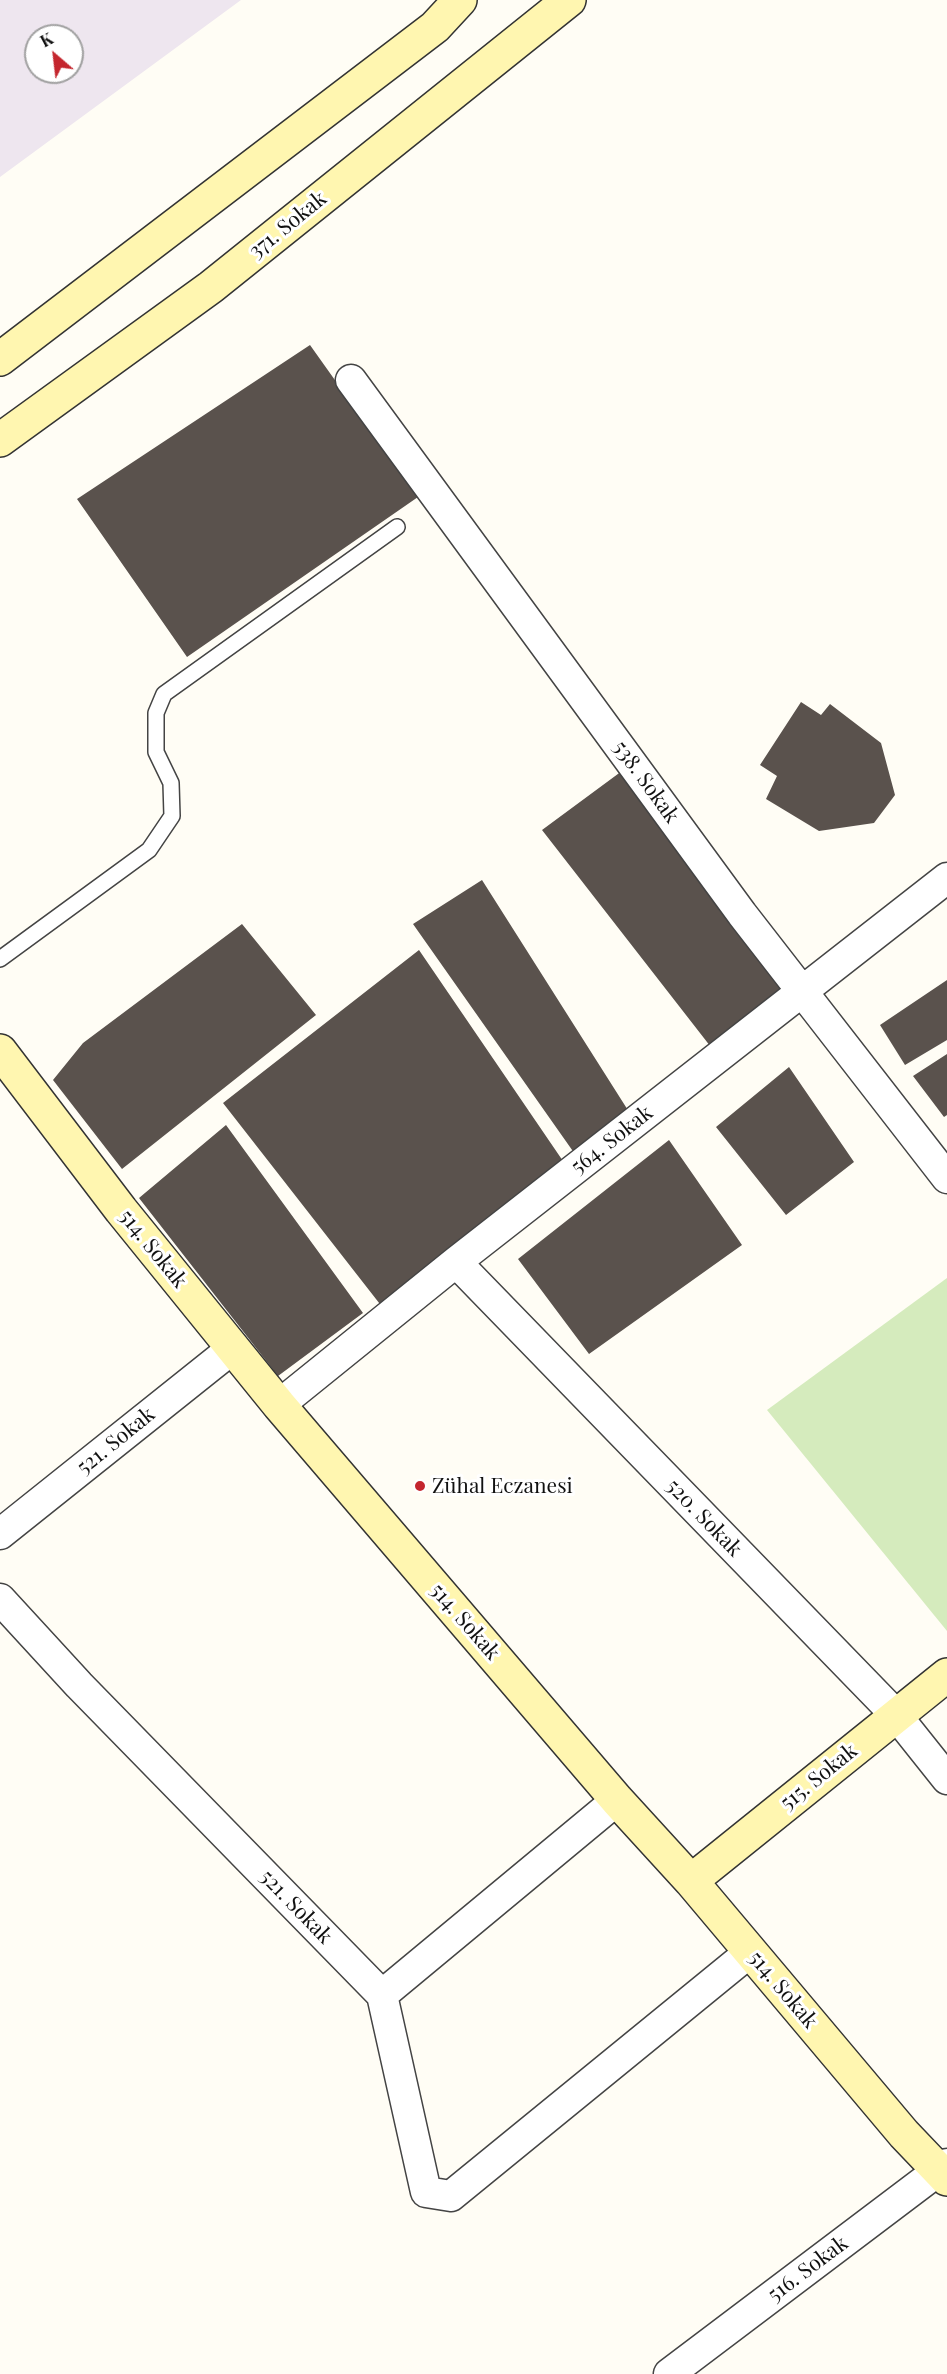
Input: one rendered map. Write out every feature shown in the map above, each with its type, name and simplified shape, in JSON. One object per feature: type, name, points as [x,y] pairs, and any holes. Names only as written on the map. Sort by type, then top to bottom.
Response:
[{"type":"street","points":[[0,359],[435,27],[460,0]]},
{"type":"street","name":"371. Sokak","points":[[0,440],[211,287],[569,0]]},
{"type":"street","name":"538. Sokak","points":[[351,380],[742,914],[805,991],[947,1178]]},
{"type":"street","name":"564. Sokak","points":[[279,1405],[456,1262],[947,878]]},
{"type":"street","name":"514. Sokak","points":[[0,1051],[121,1210],[279,1405],[617,1800],[691,1881],[904,2134],[944,2171]]},
{"type":"street","name":"520. Sokak","points":[[456,1262],[896,1715],[947,1779]]},
{"type":"street","name":"521. Sokak","points":[[0,1534],[232,1347]]},
{"type":"street","name":"521. Sokak","points":[[0,1599],[79,1685],[382,1995]]},
{"type":"street","name":"515. Sokak","points":[[691,1881],[947,1675]]},
{"type":"street","points":[[617,1800],[382,1995],[426,2192],[451,2196],[750,1952]]},
{"type":"street","name":"516. Sokak","points":[[669,2374],[944,2171]]},
{"type":"lane","points":[[0,959],[149,850],[172,816],[171,783],[156,752],[156,713],[164,694],[397,527]]},
{"type":"shaded area","points":[[0,0],[241,0],[0,177]]},
{"type":"green space","points":[[947,1278],[947,1631],[767,1410]]},
{"type":"building","points":[[310,345],[418,497],[187,657],[77,499]]},
{"type":"building","points":[[801,702],[821,715],[830,704],[881,743],[895,795],[874,823],[819,831],[766,799],[777,776],[760,765]]},
{"type":"building","points":[[626,768],[795,990],[714,1051],[542,830]]},
{"type":"building","points":[[482,880],[631,1115],[577,1157],[413,924]]},
{"type":"building","points":[[242,924],[316,1015],[122,1169],[53,1080],[83,1043]]},
{"type":"building","points":[[419,950],[565,1164],[383,1308],[223,1103]]},
{"type":"building","points":[[947,980],[947,1040],[905,1065],[880,1025]]},
{"type":"building","points":[[947,1054],[947,1115],[944,1117],[913,1076]]},
{"type":"building","points":[[789,1067],[854,1162],[786,1215],[716,1127]]},
{"type":"building","points":[[226,1125],[363,1313],[278,1376],[139,1198]]},
{"type":"building","points":[[669,1140],[742,1245],[589,1354],[518,1259]]},
{"type":"place","name":"Zühal Eczanesi","points":[[420,1486]]}]
